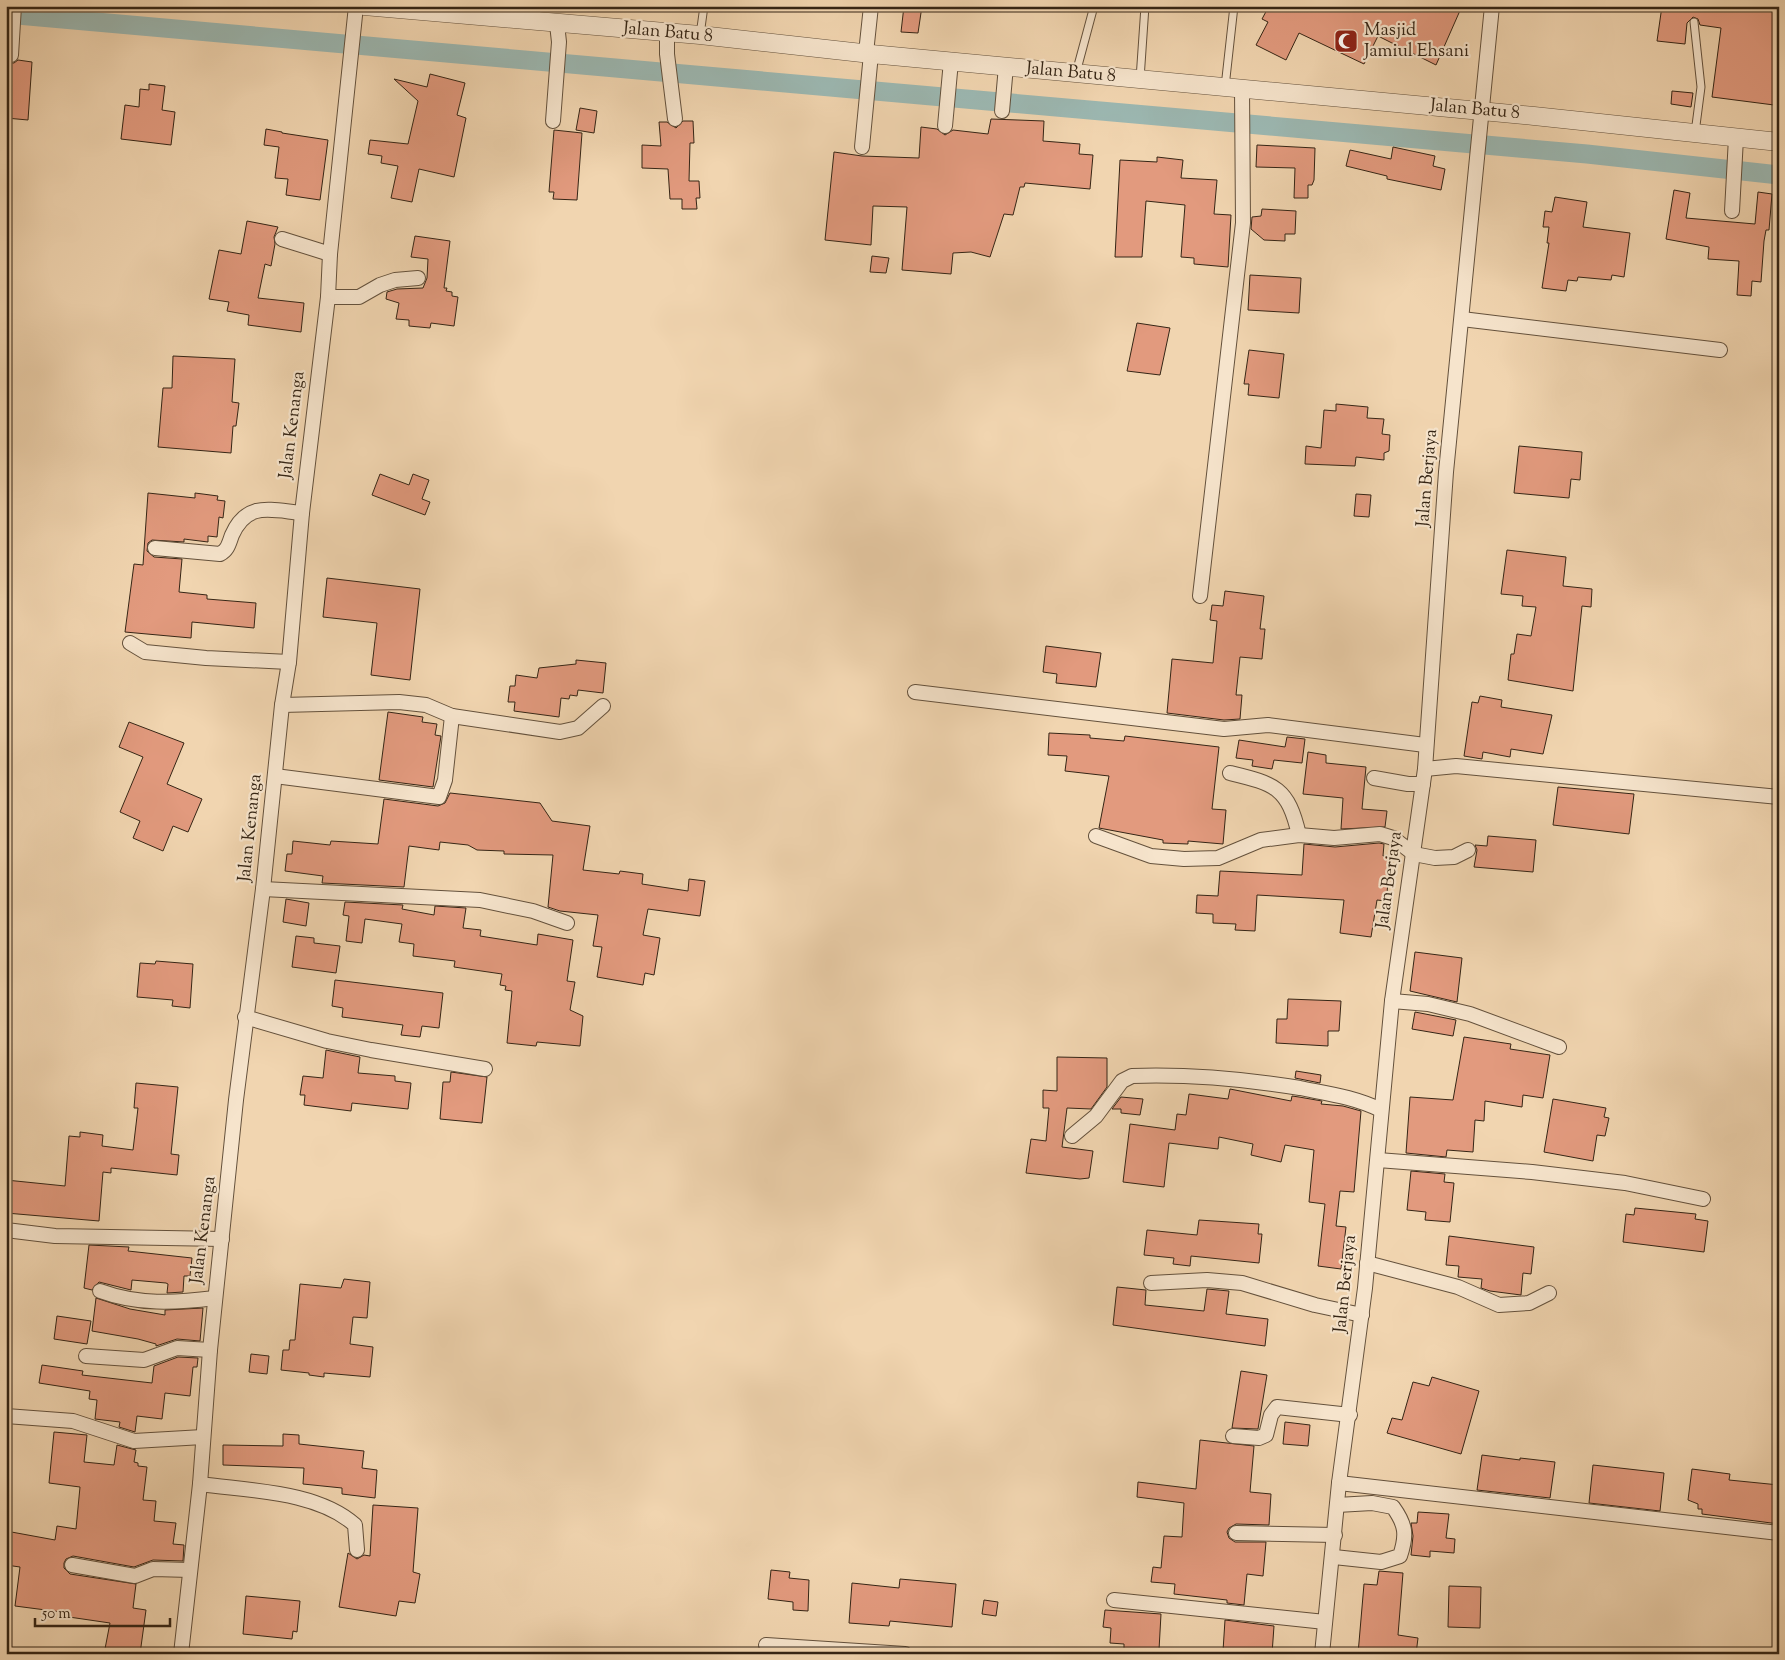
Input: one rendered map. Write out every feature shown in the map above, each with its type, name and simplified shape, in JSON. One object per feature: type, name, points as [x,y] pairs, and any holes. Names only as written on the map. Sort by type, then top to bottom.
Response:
[{"type":"street","points":[[11,55],[14,6]]},
{"type":"street","name":"Jalan Kenanga","points":[[181,1654],[200,1484],[215,1298],[245,1017],[263,889],[282,705],[289,662],[302,513],[328,297],[330,254],[356,6]]},
{"type":"street","name":"Jalan Batu 8","points":[[364,6],[533,14],[557,24],[667,34],[700,35],[1779,142]]},
{"type":"street","points":[[862,147],[866,118],[871,6]]},
{"type":"street","name":"Jalan Berjaya","points":[[1322,1654],[1324,1622],[1334,1557],[1339,1484],[1350,1415],[1362,1315],[1392,1001],[1425,769],[1446,472],[1492,6]]},
{"type":"street","points":[[553,121],[559,42],[557,24]]},
{"type":"street","points":[[667,34],[667,54],[675,119]]},
{"type":"street","points":[[945,126],[951,61]]},
{"type":"street","points":[[1002,112],[1006,66]]},
{"type":"street","points":[[1200,596],[1243,223],[1241,112],[1233,88]]},
{"type":"street","points":[[1732,204],[1736,138]]},
{"type":"street","points":[[282,239],[330,254]]},
{"type":"street","points":[[328,297],[359,297],[380,285],[395,280],[418,278]]},
{"type":"street","points":[[1462,319],[1720,350]]},
{"type":"street","points":[[155,548],[220,554],[226,551],[240,519],[249,512],[264,510],[302,513]]},
{"type":"street","points":[[130,643],[145,652],[206,658],[289,662]]},
{"type":"street","points":[[915,692],[1224,729],[1268,725],[1426,745]]},
{"type":"street","points":[[282,705],[399,702],[426,704],[452,716],[560,732],[578,728],[603,706]]},
{"type":"street","points":[[275,776],[439,797],[445,780],[452,716]]},
{"type":"street","points":[[1425,769],[1456,766],[1779,797]]},
{"type":"street","points":[[1230,774],[1273,785],[1286,799],[1294,813],[1299,835]]},
{"type":"street","points":[[1374,778],[1408,784],[1422,784]]},
{"type":"street","points":[[1096,836],[1151,856],[1184,859],[1218,858],[1261,840],[1299,835],[1334,838],[1380,834],[1393,838],[1414,854],[1435,858],[1454,857],[1468,850]]},
{"type":"street","points":[[263,889],[480,900],[533,911],[567,923]]},
{"type":"street","points":[[1392,1001],[1428,1004],[1470,1014],[1559,1047]]},
{"type":"street","points":[[245,1017],[363,1048],[485,1069]]},
{"type":"street","points":[[1072,1136],[1096,1116],[1122,1081],[1132,1076],[1199,1076],[1255,1081],[1359,1099],[1381,1110]]},
{"type":"street","points":[[1378,1160],[1569,1176],[1624,1183],[1703,1199]]},
{"type":"street","points":[[6,1230],[55,1236],[222,1239]]},
{"type":"street","points":[[1367,1263],[1458,1287],[1500,1305],[1529,1303],[1549,1293]]},
{"type":"street","points":[[1151,1283],[1207,1280],[1242,1283],[1315,1305],[1362,1315]]},
{"type":"street","points":[[100,1291],[118,1297],[158,1303],[215,1298]]},
{"type":"street","points":[[86,1356],[144,1360],[177,1348],[210,1350]]},
{"type":"street","points":[[1232,1436],[1259,1438],[1266,1435],[1271,1415],[1277,1407],[1350,1415]]},
{"type":"street","points":[[6,1416],[73,1421],[134,1441],[203,1437]]},
{"type":"street","points":[[200,1484],[296,1498],[319,1504],[342,1514],[355,1526],[357,1550]]},
{"type":"street","points":[[1339,1484],[1779,1533]]},
{"type":"street","points":[[1334,1557],[1381,1562],[1400,1556],[1404,1538],[1403,1521],[1393,1507],[1372,1503],[1338,1504]]},
{"type":"street","points":[[1236,1533],[1335,1535]]},
{"type":"street","points":[[72,1565],[135,1576],[153,1569],[190,1570]]},
{"type":"street","points":[[1114,1600],[1324,1622]]},
{"type":"street","points":[[766,1646],[905,1654]]},
{"type":"lane","points":[[700,35],[704,6]]},
{"type":"lane","points":[[1076,73],[1094,6]]},
{"type":"lane","points":[[1140,79],[1145,6]]},
{"type":"lane","points":[[1233,88],[1234,6]]},
{"type":"lane","points":[[1694,22],[1701,87],[1695,134]]},
{"type":"building","points":[[904,6],[922,6],[918,33],[901,32]]},
{"type":"building","name":"Masjid Jamiul Ehsani","points":[[1269,6],[1462,6],[1436,65],[1378,36],[1364,64],[1299,33],[1286,60],[1256,45],[1268,22],[1262,19]]},
{"type":"building","points":[[1662,6],[1779,6],[1779,71],[1774,105],[1712,97],[1721,28],[1700,25],[1698,19],[1693,17],[1687,23],[1685,44],[1657,41]]},
{"type":"building","points":[[18,60],[32,62],[28,120],[6,118],[7,63],[14,63]]},
{"type":"building","points":[[430,74],[465,83],[457,115],[466,118],[454,177],[419,169],[412,202],[391,198],[398,166],[381,163],[382,156],[368,154],[370,140],[408,144],[418,101],[394,79],[427,87]]},
{"type":"building","points":[[149,84],[165,86],[162,110],[175,112],[171,145],[121,139],[125,105],[139,107],[140,89],[149,90]]},
{"type":"building","points":[[1672,91],[1693,93],[1691,107],[1671,104]]},
{"type":"building","points":[[580,108],[597,111],[594,133],[576,130]]},
{"type":"building","points":[[991,119],[1044,121],[1043,141],[1080,144],[1079,154],[1093,155],[1090,189],[1025,183],[1024,187],[1020,187],[1013,215],[1004,214],[990,257],[971,252],[953,253],[951,274],[902,270],[907,207],[873,206],[871,245],[825,240],[834,152],[862,156],[919,158],[921,127],[937,129],[945,135],[953,130],[988,134]]},
{"type":"building","points":[[683,121],[693,121],[694,143],[690,143],[689,181],[699,181],[700,198],[696,198],[697,209],[682,209],[682,199],[670,199],[668,169],[642,168],[642,145],[661,146],[659,122],[667,122],[676,128]]},
{"type":"building","points":[[266,129],[328,140],[320,200],[286,195],[288,179],[275,178],[279,147],[264,145]]},
{"type":"building","points":[[554,130],[582,133],[577,200],[553,199],[554,192],[549,192]]},
{"type":"building","points":[[1257,145],[1315,148],[1314,180],[1312,185],[1308,185],[1308,198],[1294,198],[1295,168],[1256,167]]},
{"type":"building","points":[[1393,147],[1435,156],[1433,166],[1445,169],[1441,190],[1387,179],[1387,176],[1346,166],[1350,150],[1391,159]]},
{"type":"building","points":[[1157,157],[1183,160],[1181,178],[1217,180],[1214,214],[1231,215],[1228,267],[1194,264],[1194,258],[1181,257],[1185,205],[1146,201],[1142,257],[1115,257],[1120,160],[1157,162]]},
{"type":"building","points":[[1674,190],[1690,193],[1686,218],[1755,224],[1758,192],[1772,194],[1769,230],[1766,230],[1764,241],[1761,282],[1752,281],[1751,296],[1737,295],[1739,261],[1708,259],[1709,247],[1666,239]]},
{"type":"building","points":[[1555,197],[1587,202],[1583,227],[1630,233],[1624,277],[1612,275],[1611,280],[1578,277],[1577,281],[1568,280],[1566,291],[1542,288],[1549,243],[1547,243],[1549,227],[1543,227],[1545,211],[1552,212]]},
{"type":"building","points":[[1262,209],[1296,211],[1295,234],[1285,234],[1285,241],[1264,240],[1251,229],[1252,217],[1261,216]]},
{"type":"building","points":[[247,221],[278,227],[274,237],[275,244],[271,266],[265,264],[258,298],[304,303],[301,332],[248,325],[249,315],[227,311],[229,302],[209,299],[219,250],[241,254]]},
{"type":"building","points":[[415,236],[450,241],[444,288],[447,288],[446,291],[452,292],[452,296],[458,297],[454,326],[431,323],[430,328],[409,326],[409,320],[396,319],[399,303],[386,299],[387,292],[397,289],[423,288],[427,278],[428,259],[411,257]]},
{"type":"building","points":[[872,256],[889,258],[886,273],[870,272]]},
{"type":"building","points":[[1250,275],[1301,278],[1299,313],[1248,310]]},
{"type":"building","points":[[1137,323],[1170,328],[1160,375],[1127,371]]},
{"type":"building","points":[[1249,350],[1284,354],[1279,398],[1248,395],[1249,384],[1244,384]]},
{"type":"building","points":[[173,356],[235,359],[232,402],[239,403],[236,426],[233,426],[231,453],[158,447],[163,388],[172,388]]},
{"type":"building","points":[[1336,404],[1368,407],[1367,418],[1384,419],[1382,434],[1390,435],[1389,451],[1384,453],[1384,460],[1356,457],[1355,466],[1305,464],[1306,446],[1321,448],[1324,410],[1336,411]]},
{"type":"building","points":[[1519,446],[1582,452],[1580,480],[1571,479],[1569,498],[1514,493]]},
{"type":"building","points":[[380,474],[409,485],[413,474],[429,480],[422,499],[430,502],[425,515],[372,495]]},
{"type":"building","points":[[148,493],[195,498],[195,493],[218,496],[217,500],[225,501],[223,518],[219,517],[217,537],[208,536],[208,542],[184,539],[184,542],[152,540],[148,543],[147,551],[154,557],[182,559],[179,592],[207,595],[207,599],[256,603],[254,628],[192,622],[191,638],[125,632],[134,564],[143,565]]},
{"type":"building","points":[[1356,494],[1371,495],[1369,517],[1354,516]]},
{"type":"building","points":[[1507,550],[1566,557],[1563,586],[1592,589],[1591,607],[1582,606],[1573,691],[1508,680],[1511,654],[1514,654],[1517,634],[1531,636],[1536,607],[1522,606],[1523,596],[1501,594]]},
{"type":"building","points":[[327,578],[420,589],[410,680],[371,675],[377,623],[323,617]]},
{"type":"building","points":[[1225,591],[1264,596],[1260,629],[1265,629],[1262,659],[1240,657],[1236,695],[1242,695],[1240,719],[1224,720],[1167,713],[1172,659],[1213,663],[1217,621],[1210,620],[1212,605],[1223,606]]},
{"type":"building","points":[[1046,646],[1101,653],[1096,687],[1056,683],[1057,674],[1043,672]]},
{"type":"building","points":[[576,660],[606,663],[603,693],[578,690],[577,696],[570,695],[569,699],[561,698],[559,717],[514,711],[515,702],[508,702],[510,686],[515,686],[516,675],[537,678],[539,668],[576,664]]},
{"type":"building","points":[[1480,696],[1502,700],[1501,707],[1552,715],[1543,754],[1511,749],[1510,757],[1483,752],[1482,759],[1464,756],[1472,702],[1478,703]]},
{"type":"building","points":[[388,712],[423,717],[422,722],[437,724],[435,735],[441,736],[433,787],[379,780]]},
{"type":"building","points":[[129,722],[184,743],[167,784],[202,799],[188,832],[173,826],[163,851],[133,838],[140,821],[120,812],[143,757],[119,747]]},
{"type":"building","points":[[1049,733],[1090,735],[1090,738],[1124,741],[1125,736],[1219,747],[1212,809],[1226,810],[1223,844],[1188,841],[1188,844],[1163,843],[1163,840],[1099,828],[1109,776],[1065,771],[1067,756],[1048,755]]},
{"type":"building","points":[[1287,737],[1305,739],[1302,763],[1274,760],[1272,769],[1252,766],[1253,760],[1236,758],[1239,740],[1285,747]]},
{"type":"building","points":[[1308,752],[1326,755],[1326,763],[1366,767],[1362,809],[1387,811],[1385,827],[1341,829],[1343,798],[1303,794]]},
{"type":"building","points":[[1558,787],[1634,794],[1629,834],[1553,825]]},
{"type":"building","points":[[450,793],[540,803],[552,821],[590,826],[583,870],[619,874],[620,871],[643,874],[642,884],[688,891],[689,879],[705,881],[700,916],[648,909],[643,935],[660,938],[654,975],[645,973],[643,985],[597,977],[602,947],[593,946],[598,915],[560,911],[548,907],[553,855],[504,854],[504,851],[477,850],[468,845],[440,842],[439,850],[409,846],[404,887],[322,883],[323,876],[285,871],[287,854],[292,854],[293,841],[330,845],[331,841],[378,844],[384,799],[438,806],[445,803]]},
{"type":"building","points":[[1488,836],[1536,840],[1533,872],[1474,867],[1477,850],[1475,845],[1487,846]]},
{"type":"building","points":[[1304,844],[1335,847],[1384,844],[1383,856],[1391,857],[1386,901],[1377,900],[1371,937],[1340,933],[1344,900],[1257,895],[1255,931],[1235,930],[1236,924],[1213,923],[1213,914],[1196,913],[1197,895],[1218,896],[1220,871],[1302,875]]},
{"type":"building","points":[[286,899],[309,903],[306,926],[283,922]]},
{"type":"building","points":[[345,902],[403,905],[402,909],[434,915],[435,906],[466,908],[463,928],[481,930],[480,936],[537,945],[538,934],[573,940],[567,981],[575,982],[570,1010],[583,1016],[580,1046],[537,1042],[536,1046],[507,1043],[512,991],[505,990],[506,986],[500,985],[502,974],[454,967],[455,961],[413,956],[414,944],[399,942],[402,924],[365,919],[362,943],[346,941],[349,916],[343,915]]},
{"type":"building","points":[[296,936],[314,938],[314,943],[340,946],[336,973],[292,967]]},
{"type":"building","points":[[1415,952],[1462,958],[1457,1002],[1410,991]]},
{"type":"building","points":[[156,961],[193,964],[190,1008],[172,1006],[173,1000],[137,997],[140,963],[155,964]]},
{"type":"building","points":[[335,980],[443,993],[439,1028],[422,1026],[420,1037],[401,1035],[403,1025],[342,1017],[343,1008],[332,1006]]},
{"type":"building","points":[[1288,999],[1341,1001],[1339,1031],[1328,1031],[1328,1046],[1276,1043],[1277,1019],[1287,1019]]},
{"type":"building","points":[[1415,1012],[1456,1020],[1453,1036],[1412,1029]]},
{"type":"building","points":[[1464,1037],[1511,1044],[1510,1049],[1550,1055],[1543,1098],[1523,1095],[1522,1107],[1485,1101],[1484,1121],[1475,1120],[1473,1152],[1447,1150],[1446,1157],[1406,1153],[1410,1097],[1453,1100]]},
{"type":"building","points":[[326,1050],[360,1057],[358,1073],[395,1076],[395,1081],[411,1083],[408,1109],[352,1103],[351,1111],[304,1105],[305,1095],[300,1095],[303,1076],[323,1078]]},
{"type":"building","points":[[1057,1057],[1107,1058],[1107,1087],[1091,1109],[1067,1108],[1062,1147],[1093,1151],[1089,1178],[1080,1179],[1026,1173],[1031,1139],[1046,1141],[1049,1108],[1043,1108],[1043,1090],[1057,1091]]},
{"type":"building","points":[[1296,1071],[1321,1075],[1320,1083],[1295,1078]]},
{"type":"building","points":[[451,1072],[487,1077],[482,1123],[440,1119],[443,1082],[450,1082]]},
{"type":"building","points":[[136,1083],[178,1087],[171,1154],[179,1155],[177,1175],[111,1168],[111,1173],[103,1172],[99,1221],[6,1213],[6,1180],[65,1186],[69,1136],[80,1137],[80,1132],[103,1135],[102,1146],[133,1150],[138,1108],[134,1108]]},
{"type":"building","points":[[1230,1089],[1291,1101],[1292,1096],[1299,1097],[1322,1101],[1321,1104],[1343,1106],[1361,1111],[1354,1192],[1340,1191],[1336,1226],[1346,1227],[1341,1269],[1318,1266],[1325,1204],[1309,1202],[1314,1150],[1285,1145],[1281,1162],[1251,1155],[1253,1144],[1219,1137],[1218,1149],[1169,1143],[1164,1187],[1123,1182],[1130,1124],[1175,1130],[1177,1114],[1186,1115],[1189,1094],[1228,1099]]},
{"type":"building","points":[[1121,1097],[1143,1099],[1140,1115],[1121,1113],[1121,1109],[1112,1109]]},
{"type":"building","points":[[1553,1099],[1606,1108],[1604,1117],[1609,1118],[1605,1136],[1597,1135],[1593,1161],[1544,1152]]},
{"type":"building","points":[[1411,1171],[1445,1174],[1444,1182],[1454,1183],[1450,1222],[1425,1220],[1426,1212],[1407,1210]]},
{"type":"building","points":[[1635,1208],[1696,1214],[1695,1219],[1708,1221],[1704,1252],[1623,1242],[1626,1214],[1634,1215]]},
{"type":"building","points":[[1199,1220],[1259,1224],[1258,1234],[1262,1234],[1259,1263],[1191,1256],[1190,1266],[1173,1264],[1174,1258],[1144,1255],[1147,1230],[1197,1235]]},
{"type":"building","points":[[1449,1236],[1534,1247],[1531,1274],[1523,1273],[1521,1295],[1481,1288],[1482,1279],[1458,1277],[1459,1266],[1446,1265]]},
{"type":"building","points":[[89,1245],[129,1247],[128,1251],[192,1258],[190,1276],[184,1276],[183,1292],[167,1293],[168,1284],[166,1283],[132,1280],[131,1290],[99,1282],[92,1290],[84,1288]]},
{"type":"building","points":[[344,1279],[370,1282],[367,1318],[353,1317],[350,1344],[373,1347],[370,1377],[324,1373],[324,1377],[309,1375],[309,1373],[281,1370],[283,1350],[289,1350],[290,1340],[295,1340],[300,1284],[341,1288]]},
{"type":"building","points":[[1117,1287],[1146,1290],[1145,1305],[1204,1311],[1207,1289],[1229,1291],[1226,1314],[1268,1319],[1265,1346],[1113,1325]]},
{"type":"building","points":[[96,1298],[130,1309],[165,1315],[165,1310],[203,1308],[200,1341],[177,1339],[156,1346],[156,1344],[138,1339],[92,1331]]},
{"type":"building","points":[[57,1316],[91,1321],[87,1344],[54,1339]]},
{"type":"building","points":[[251,1354],[269,1356],[267,1374],[249,1372]]},
{"type":"building","points":[[178,1357],[198,1358],[197,1367],[193,1367],[190,1396],[165,1393],[162,1419],[137,1416],[135,1432],[119,1427],[120,1422],[95,1419],[97,1400],[89,1399],[90,1391],[39,1383],[42,1365],[83,1371],[82,1375],[152,1383],[154,1366]]},
{"type":"building","points":[[1241,1371],[1267,1375],[1258,1429],[1232,1428]]},
{"type":"building","points":[[1432,1377],[1479,1391],[1461,1454],[1387,1433],[1392,1418],[1402,1420],[1413,1382],[1429,1386]]},
{"type":"building","points":[[1285,1422],[1310,1425],[1308,1446],[1283,1444]]},
{"type":"building","points":[[54,1432],[87,1435],[84,1462],[114,1465],[117,1445],[136,1450],[134,1462],[138,1463],[138,1466],[147,1467],[143,1500],[156,1501],[154,1521],[176,1523],[173,1544],[184,1545],[183,1561],[153,1560],[134,1567],[73,1556],[66,1559],[64,1563],[64,1568],[70,1574],[136,1584],[133,1608],[146,1610],[140,1654],[104,1654],[110,1623],[69,1617],[69,1613],[15,1606],[20,1567],[6,1565],[6,1531],[55,1540],[57,1526],[76,1529],[80,1487],[49,1483]]},
{"type":"building","points":[[283,1434],[299,1435],[299,1444],[364,1451],[362,1468],[377,1470],[375,1498],[342,1494],[342,1488],[303,1484],[304,1468],[223,1465],[223,1445],[283,1446]]},
{"type":"building","points":[[1200,1440],[1254,1446],[1250,1492],[1271,1494],[1269,1525],[1236,1524],[1229,1528],[1227,1532],[1229,1538],[1235,1542],[1266,1542],[1263,1576],[1247,1574],[1244,1605],[1227,1603],[1227,1600],[1174,1594],[1175,1584],[1151,1582],[1153,1567],[1161,1568],[1164,1536],[1182,1537],[1184,1503],[1137,1497],[1138,1482],[1196,1489]]},
{"type":"building","points":[[1482,1455],[1555,1462],[1550,1498],[1477,1490]]},
{"type":"building","points":[[1593,1465],[1664,1473],[1660,1511],[1589,1503]]},
{"type":"building","points":[[1692,1469],[1730,1474],[1729,1480],[1779,1485],[1779,1524],[1702,1514],[1702,1509],[1698,1509],[1698,1504],[1688,1500]]},
{"type":"building","points":[[373,1505],[418,1508],[413,1572],[420,1574],[415,1603],[399,1601],[396,1616],[339,1607],[348,1553],[357,1559],[364,1555],[370,1556]]},
{"type":"building","points":[[1418,1512],[1449,1514],[1446,1538],[1455,1539],[1454,1553],[1430,1551],[1430,1557],[1411,1555],[1413,1536],[1411,1523],[1417,1523]]},
{"type":"building","points":[[771,1570],[790,1572],[789,1578],[809,1580],[808,1611],[793,1610],[793,1602],[768,1599]]},
{"type":"building","points":[[1379,1571],[1403,1573],[1398,1635],[1418,1638],[1416,1654],[1358,1654],[1364,1584],[1377,1585]]},
{"type":"building","points":[[900,1579],[956,1584],[952,1627],[890,1621],[889,1626],[849,1623],[852,1583],[899,1588]]},
{"type":"building","points":[[1449,1586],[1481,1587],[1480,1628],[1448,1627]]},
{"type":"building","points":[[246,1596],[300,1601],[297,1632],[293,1631],[292,1639],[243,1634]]},
{"type":"building","points":[[984,1600],[998,1602],[996,1616],[982,1614]]},
{"type":"building","points":[[1105,1610],[1161,1614],[1159,1650],[1142,1649],[1142,1653],[1124,1651],[1124,1644],[1110,1643],[1111,1628],[1103,1627]]},
{"type":"building","points":[[1225,1620],[1274,1626],[1272,1654],[1223,1651]]},
{"type":"waterway","points":[[6,14],[1587,154],[1779,175]]},
{"type":"place","name":"Masjid Jamiul Ehsani","points":[[1346,41]]}]
